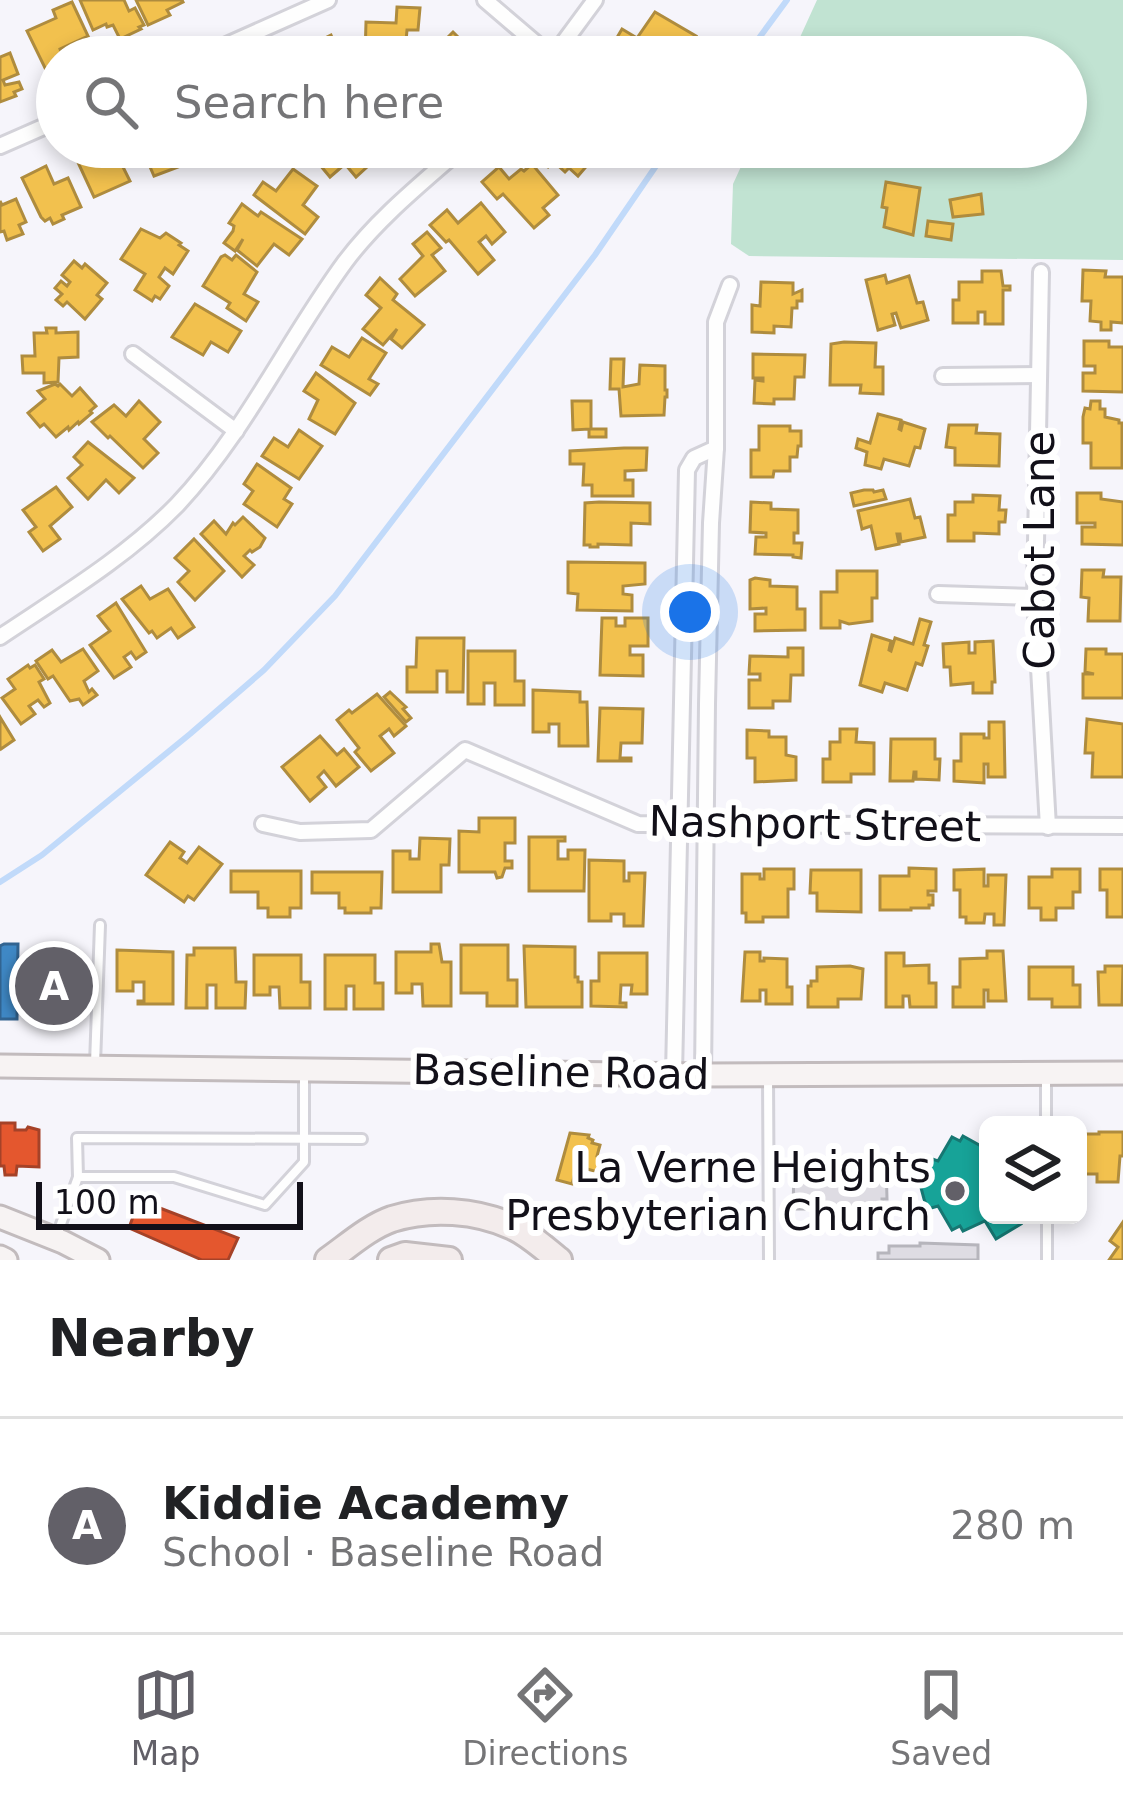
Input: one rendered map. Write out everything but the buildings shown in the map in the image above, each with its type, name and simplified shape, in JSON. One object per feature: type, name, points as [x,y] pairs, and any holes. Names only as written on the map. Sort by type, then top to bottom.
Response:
[{"type":"highway","points":[[328,1260],[391,1219],[473,1213],[516,1228],[559,1260]]},
{"type":"highway","points":[[391,1260],[405,1256],[449,1260]]},
{"type":"main road","name":"Baseline Road","points":[[0,1066],[703,1075],[1123,1073]]},
{"type":"main road","points":[[0,1217],[98,1260]]},
{"type":"street","points":[[247,36],[328,0]]},
{"type":"street","points":[[484,0],[528,36]]},
{"type":"street","points":[[568,36],[595,0]]},
{"type":"street","points":[[0,146],[36,130]]},
{"type":"street","points":[[0,637],[130,549],[179,502],[236,430],[365,236],[441,168]]},
{"type":"street","name":"Cabot Lane","points":[[1041,272],[1035,598],[1048,827]]},
{"type":"street","points":[[703,1075],[716,322],[730,285]]},
{"type":"street","points":[[133,355],[236,430]]},
{"type":"street","points":[[943,376],[1039,375]]},
{"type":"street","points":[[674,1074],[687,470],[694,458],[716,448]]},
{"type":"street","points":[[938,594],[1035,598]]},
{"type":"street","name":"Nashport Street","points":[[263,824],[300,832],[370,830],[465,751],[638,824],[1123,826]]},
{"type":"lane","points":[[95,1066],[100,926]]},
{"type":"lane","points":[[78,1177],[174,1177],[265,1205],[304,1162],[304,1069]]},
{"type":"lane","points":[[1046,1073],[1046,1116]]},
{"type":"lane","points":[[768,1074],[769,1260]]},
{"type":"lane","points":[[56,1239],[78,1177],[77,1138],[362,1139]]},
{"type":"lane","points":[[1047,1224],[1047,1260]]},
{"type":"green space","points":[[817,0],[1123,0],[1123,260],[749,256],[731,244],[733,184],[740,168],[1087,168],[1087,36],[801,36]]},
{"type":"waterway","points":[[760,36],[787,0]]},
{"type":"waterway","points":[[0,882],[42,855],[190,734],[264,670],[335,596],[595,255],[655,168]]},
{"type":"place","name":"Kiddie Academy","points":[[54,986]]},
{"type":"place","name":"La Verne Heights Presbyterian Church","points":[[955,1191]]}]
